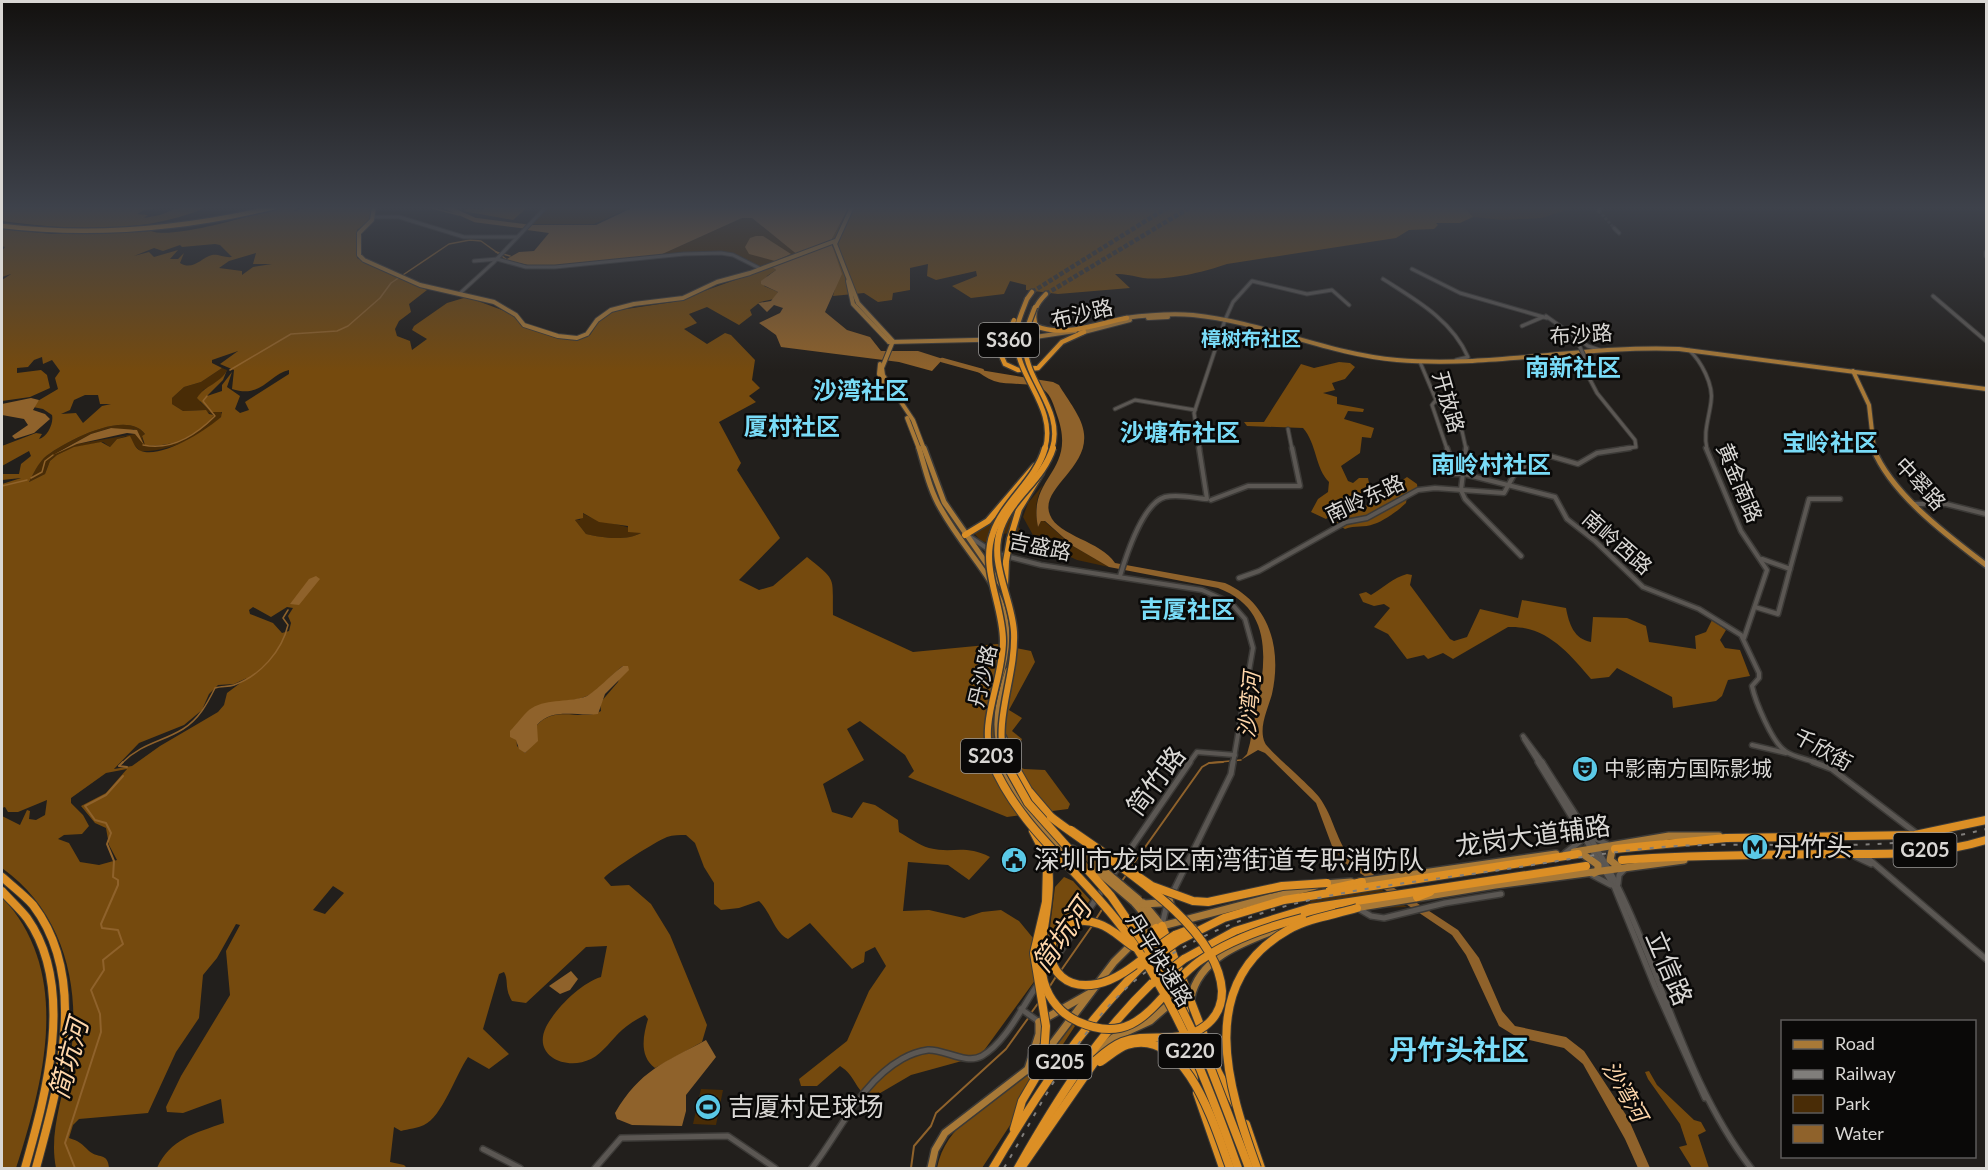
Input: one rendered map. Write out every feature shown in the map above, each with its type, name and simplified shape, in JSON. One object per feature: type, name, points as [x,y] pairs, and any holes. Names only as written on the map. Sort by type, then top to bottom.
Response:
[{"type":"highway","points":[[1032,292],[1017,313],[1002,351],[1005,364],[1018,370],[1038,368],[1058,346],[1084,332]]},
{"type":"highway","name":"丹平快速路","points":[[1046,294],[1035,307],[1025,328],[1024,347],[1032,371],[1052,414],[1055,433],[1053,450],[1043,468],[1010,509],[998,542],[999,565],[1013,620],[1014,647],[1000,721],[1002,752],[1015,783],[1036,812],[1125,913],[1174,993],[1214,1076],[1249,1168]]},
{"type":"highway","points":[[962,535],[988,521],[1033,468],[1047,442],[1045,415],[1025,373],[1015,338],[1016,322],[1027,299]]},
{"type":"highway","points":[[1035,307],[1034,323],[1045,330],[1063,331],[1127,318]]},
{"type":"highway","name":"丹平快速路","points":[[1047,442],[1041,461],[996,520],[989,552],[1004,626],[1002,657],[988,729],[991,756],[998,776],[1021,813],[1095,892],[1136,949],[1193,1052],[1238,1168]]},
{"type":"highway","points":[[1007,595],[1006,561],[1016,515],[1043,468]]},
{"type":"highway","points":[[1000,721],[1008,752],[1018,777],[1032,797],[1075,839],[1181,918],[1209,947],[1223,976],[1220,1006],[1215,1016],[1197,1032],[1171,1039],[1125,1039],[1113,1045],[1098,1061],[1019,1168]]},
{"type":"highway","points":[[1021,813],[1046,856],[1052,884],[1042,956],[1045,983],[1050,997],[1071,1020],[1107,1030],[1139,1022],[1153,1012],[1178,980],[1201,960],[1263,930],[1302,918]]},
{"type":"highway","points":[[1051,818],[1152,886],[1179,898],[1208,902],[1282,886],[1327,883]]},
{"type":"highway","name":"G205","points":[[1615,846],[1736,837],[1918,836],[1967,827],[1986,820]]},
{"type":"highway","name":"G205","points":[[1621,865],[1667,856],[1862,854],[1955,848],[1986,840]]},
{"type":"highway","points":[[1136,949],[1098,924],[1078,921],[1061,928],[1049,944],[1049,954],[1056,974],[1085,986],[1096,985],[1177,938],[1253,908],[1357,885],[1579,853]]},
{"type":"highway","points":[[1013,1135],[1022,1101],[1039,1072],[1048,1032],[1034,955],[1047,894],[1046,856]]},
{"type":"highway","name":"G205","points":[[1019,1168],[1050,1111],[1084,1058],[1110,1025],[1152,983],[1184,959],[1211,943],[1265,920],[1329,904],[1374,902],[1446,887],[1585,870]]},
{"type":"highway","points":[[2,877],[24,897],[39,915],[54,947],[65,995],[63,1048],[51,1113],[36,1168]]},
{"type":"highway","points":[[1417,897],[1446,887]]},
{"type":"highway","points":[[2,891],[33,928],[48,969],[52,992],[52,1050],[25,1168]]},
{"type":"highway","points":[[1265,920],[1357,908]]},
{"type":"highway","points":[[1257,1168],[1234,1102],[1224,1059],[1224,1036],[1233,995],[1254,958],[1276,938],[1306,922],[1357,908]]},
{"type":"highway","name":"G220","points":[[1159,927],[1188,1003],[1218,1072],[1245,1121],[1262,1168]]},
{"type":"highway","name":"G205","points":[[993,1168],[1083,1029],[1112,995],[1141,967],[1177,938]]},
{"type":"highway","name":"G220","points":[[1188,1003],[1196,1090],[1222,1168]]},
{"type":"highway","points":[[1098,1061],[1119,1048],[1131,1044],[1151,1043],[1168,1049],[1181,1061],[1196,1084],[1230,1168]]},
{"type":"main road","points":[[367,262],[426,286],[509,308],[519,315],[524,325],[558,336],[577,338],[586,334],[597,320],[611,310],[638,303],[683,298],[717,282],[780,262]]},
{"type":"main road","points":[[842,262],[858,311],[891,342],[888,350]]},
{"type":"main road","name":"布沙路","points":[[891,342],[1028,339],[1062,334],[1127,318],[1158,314],[1224,322],[1346,356],[1421,363],[1647,351],[1690,351]]},
{"type":"main road","name":"布沙路","points":[[891,342],[1020,342],[1084,332],[1142,318],[1204,318]]},
{"type":"main road","points":[[888,350],[895,345],[906,343]]},
{"type":"main road","name":"布沙路","points":[[1421,363],[1589,348],[1690,351],[1986,391]]},
{"type":"main road","name":"丹沙路","points":[[888,350],[879,370],[881,381],[910,422],[936,500],[1007,595],[1013,622],[1014,642],[1011,662],[997,709],[995,729],[999,750],[1011,777],[1050,832],[1140,904],[1159,927]]},
{"type":"main road","name":"中翠路","points":[[1854,373],[1871,412],[1874,454],[1913,504],[1933,524],[1986,565]]},
{"type":"main road","name":"丹沙路","points":[[962,535],[998,591],[1008,626],[1006,662],[995,694],[990,722],[991,741],[996,760],[1013,791],[1044,834],[1062,849],[1095,866]]},
{"type":"main road","points":[[1615,846],[1610,860],[1621,865]]},
{"type":"main road","name":"龙岗大道辅路","points":[[1477,868],[1615,846]]},
{"type":"main road","points":[[1579,853],[1595,861],[1598,871],[1594,873]]},
{"type":"main road","name":"龙岗大道辅路","points":[[1585,870],[1594,873],[1621,865],[1631,867],[1734,855]]},
{"type":"main road","points":[[931,1168],[937,1145],[950,1127],[1027,1071],[1046,1053],[1119,956],[1144,935],[1155,933],[1159,927],[1180,921],[1327,883],[1357,885]]},
{"type":"main road","name":"龙岗大道辅路","points":[[1188,1003],[1194,982],[1223,953],[1302,918],[1357,908],[1374,902],[1417,897],[1493,883]]},
{"type":"main road","points":[[1144,935],[1145,925],[1140,904],[1161,903],[1169,899],[1177,914],[1198,917]]},
{"type":"main road","name":"丹沙路","points":[[1140,904],[1159,927]]},
{"type":"main road","points":[[1027,1071],[1039,1034],[1038,1021],[1092,992]]},
{"type":"main road","points":[[1050,1111],[1096,1052],[1113,1038],[1150,1021],[1167,1008],[1188,1003]]},
{"type":"street","points":[[459,294],[496,262]]},
{"type":"street","points":[[507,262],[520,266],[546,267],[603,262]]},
{"type":"street","points":[[746,262],[763,268]]},
{"type":"street","points":[[1412,269],[1427,278],[1487,301],[1545,317],[1589,348]]},
{"type":"street","points":[[1383,279],[1432,312],[1461,342],[1468,357],[1456,360]]},
{"type":"street","points":[[1209,499],[1194,423],[1195,410],[1224,322],[1233,302],[1252,281],[1307,294],[1332,290],[1349,305]]},
{"type":"street","points":[[1933,296],[1954,311],[1986,341]]},
{"type":"street","points":[[1522,326],[1545,317]]},
{"type":"street","points":[[1577,339],[1588,364],[1585,370]]},
{"type":"street","name":"黄金南路","points":[[1690,351],[1700,360],[1712,398],[1704,438],[1708,456],[1741,531],[1761,559]]},
{"type":"street","points":[[1509,485],[1515,473],[1543,454],[1578,464],[1597,453],[1631,449],[1637,446],[1597,393],[1577,355]]},
{"type":"street","name":"开放路","points":[[1421,363],[1436,400],[1432,405],[1450,460],[1450,474],[1464,474]]},
{"type":"street","points":[[1114,409],[1135,400],[1195,410]]},
{"type":"street","points":[[1436,400],[1460,424],[1465,434],[1464,474],[1461,490],[1469,504],[1521,556]]},
{"type":"street","points":[[1120,575],[1126,555],[1160,499],[1209,499],[1248,486],[1300,486],[1288,429]]},
{"type":"street","name":"南岭西路","points":[[1464,474],[1555,497],[1560,502],[1567,519],[1595,541],[1642,587],[1699,609],[1744,638]]},
{"type":"street","name":"南岭东路","points":[[1239,578],[1260,571],[1346,522],[1372,515],[1410,493],[1426,489],[1503,493],[1509,485]]},
{"type":"street","points":[[1755,607],[1778,614],[1809,499],[1840,499]]},
{"type":"street","points":[[1913,504],[1946,504],[1986,514]]},
{"type":"street","name":"吉盛路","points":[[962,535],[985,548],[1013,559],[1120,575],[1214,593],[1231,603],[1242,615],[1250,630],[1253,648],[1232,771],[1169,899],[1159,927]]},
{"type":"street","points":[[1761,559],[1790,569]]},
{"type":"street","points":[[1744,638],[1766,578],[1767,570],[1761,559]]},
{"type":"street","name":"千欣街","points":[[1744,638],[1759,673],[1759,678],[1752,686],[1754,695],[1776,741],[1786,753],[1832,770],[1918,836]]},
{"type":"street","points":[[1523,735],[1529,741],[1555,786],[1523,735]]},
{"type":"street","points":[[1752,745],[1786,753]]},
{"type":"street","name":"简竹路","points":[[812,1168],[824,1155],[861,1096],[896,1065],[922,1051],[934,1049],[949,1056],[981,1057],[996,1044],[1022,1010],[1197,752],[1235,756]]},
{"type":"street","name":"立信路","points":[[1555,786],[1617,889],[1708,1102],[1730,1141],[1751,1168]]},
{"type":"street","points":[[1566,853],[1581,841],[1585,834],[1604,844],[1615,846]]},
{"type":"street","points":[[1879,868],[1876,863],[1879,857],[1894,852]]},
{"type":"street","points":[[1834,854],[1857,858],[1879,868]]},
{"type":"street","points":[[1862,854],[1986,959]]},
{"type":"street","points":[[1585,870],[1599,876],[1617,889],[1619,875],[1631,867]]},
{"type":"street","points":[[1357,908],[1371,916],[1384,918],[1445,903],[1501,894]]},
{"type":"street","points":[[1371,916],[1374,902]]},
{"type":"street","points":[[1022,1010],[1038,1021]]},
{"type":"street","points":[[595,1168],[621,1138],[728,1136],[775,1168]]},
{"type":"street","points":[[483,1149],[520,1168]]},
{"type":"green space","points":[[747,262],[782,262],[761,268]]},
{"type":"green space","points":[[222,368],[227,370],[220,381],[203,390],[200,402],[211,412],[221,411],[222,415],[207,430],[185,442],[150,451],[140,451],[126,436],[117,439],[110,447],[103,442],[76,447],[57,455],[50,461],[45,474],[29,482],[37,467],[52,452],[79,437],[110,426],[136,427],[145,434],[142,436],[143,442],[150,446],[169,444],[191,434],[214,415],[203,410],[183,411],[172,404],[172,398],[184,387],[201,382]],"holes":[[[110,428],[128,431],[134,429],[135,434],[77,444],[58,452],[91,434]]]},
{"type":"green space","points":[[1015,482],[1027,486],[1014,509],[1017,525],[1022,532],[1002,534],[996,545],[981,541],[973,532],[987,526]]},
{"type":"green space","points":[[1043,485],[1036,506],[1038,527],[1041,521],[1044,521],[1073,546],[1109,567],[1077,560],[1045,545],[1039,546],[1023,517],[1028,503]]},
{"type":"green space","points":[[582,513],[597,520],[634,529],[641,533],[622,538],[586,534],[575,520],[580,520]]},
{"type":"green space","points":[[1371,876],[1383,891],[1407,907],[1372,908],[1319,920],[1301,884]]},
{"type":"green space","name":"吉厦村足球场","points":[[701,1089],[723,1090],[716,1125],[693,1124]]},
{"type":"shaded area","points":[[2,262],[181,262],[189,266],[200,262],[228,262],[219,268],[242,271],[242,275],[253,267],[272,264],[253,264],[254,262],[365,262],[427,290],[409,304],[411,312],[399,321],[395,329],[397,336],[410,341],[412,350],[427,339],[412,330],[414,326],[447,303],[467,297],[513,314],[522,326],[540,330],[553,337],[576,340],[590,335],[600,319],[613,311],[673,302],[772,267],[776,270],[767,276],[764,286],[778,292],[774,299],[760,302],[750,310],[752,315],[739,325],[707,307],[689,314],[697,323],[684,329],[707,344],[725,333],[731,335],[755,360],[752,380],[760,388],[749,396],[756,402],[719,422],[741,463],[737,470],[780,538],[739,580],[759,590],[773,586],[807,557],[829,576],[833,586],[833,615],[913,652],[997,644],[1031,651],[1035,662],[1009,710],[1022,718],[1012,731],[1022,739],[1016,752],[1015,765],[1024,769],[1045,770],[1070,804],[1068,809],[1007,817],[908,777],[914,771],[905,755],[860,721],[847,729],[864,760],[823,784],[832,812],[852,818],[863,802],[875,805],[898,820],[899,832],[921,845],[937,850],[973,851],[990,857],[969,880],[948,865],[908,862],[903,911],[929,910],[964,918],[982,912],[1001,910],[1019,921],[1033,938],[1050,927],[1055,887],[1064,877],[1073,881],[1090,900],[1057,950],[980,1056],[911,1075],[870,1099],[840,1066],[817,1086],[801,1086],[799,1079],[847,1041],[869,991],[886,966],[875,947],[865,952],[864,962],[852,969],[810,923],[788,939],[779,932],[759,901],[739,908],[721,910],[714,904],[714,883],[704,867],[695,843],[686,835],[667,837],[616,868],[604,878],[611,886],[629,885],[651,904],[670,935],[707,1025],[702,1042],[655,1068],[644,1052],[648,1019],[645,1015],[625,1028],[591,1059],[581,1062],[562,1062],[547,1053],[543,1037],[550,1020],[577,990],[601,977],[607,946],[586,947],[526,1003],[512,1001],[504,972],[499,974],[483,1029],[509,1054],[489,1069],[468,1057],[443,1104],[431,1120],[422,1126],[401,1131],[394,1127],[390,1162],[404,1165],[407,1168],[157,1168],[162,1158],[176,1144],[193,1134],[224,1123],[221,1099],[183,1113],[167,1112],[166,1107],[181,1076],[230,995],[226,951],[240,925],[236,924],[217,958],[203,975],[199,1018],[176,1052],[148,1113],[79,1119],[73,1125],[69,1138],[80,1143],[92,1153],[105,1158],[109,1168],[56,1168],[55,1129],[73,1037],[71,982],[55,931],[41,907],[24,886],[2,868],[2,816],[20,825],[27,810],[30,811],[29,819],[36,820],[45,815],[47,800],[18,812],[8,812],[5,807],[2,808],[2,484],[21,478],[2,480],[2,474],[19,474],[21,464],[31,456],[29,451],[2,466],[2,446],[36,433],[42,434],[39,439],[47,433],[51,426],[52,415],[43,409],[33,407],[36,402],[58,389],[55,378],[60,371],[52,360],[43,364],[42,357],[34,360],[28,367],[17,368],[17,373],[41,370],[47,375],[50,388],[30,397],[2,401],[2,280],[11,274],[2,277]],"holes":[[[238,351],[220,364],[234,370],[232,389],[242,391],[258,388],[282,372],[289,370],[289,374],[245,402],[249,410],[240,413],[235,409],[240,396],[227,387],[232,372],[222,385],[222,391],[207,396],[223,380],[227,370],[197,398],[211,412],[222,412],[221,417],[195,436],[160,451],[150,452],[139,450],[130,436],[117,439],[110,447],[101,442],[74,447],[57,455],[50,461],[45,474],[29,482],[44,458],[52,452],[79,437],[110,426],[136,427],[145,434],[142,436],[145,445],[154,446],[173,443],[200,429],[214,415],[209,414],[206,410],[183,411],[172,404],[172,398],[184,387],[201,382],[222,368],[212,363],[212,360]],[[85,395],[98,395],[100,404],[111,404],[102,406],[83,423],[76,413],[61,414],[70,410],[74,400]],[[583,513],[599,522],[628,526],[628,532],[641,533],[622,538],[586,534],[575,520],[583,518]],[[253,607],[271,617],[287,607],[293,608],[288,616],[291,623],[289,631],[282,633],[273,623],[250,614],[249,610]],[[623,666],[618,682],[600,703],[601,711],[586,715],[561,714],[544,719],[537,725],[534,740],[525,753],[517,746],[520,727],[531,710],[539,706],[587,696]],[[247,678],[227,693],[224,705],[218,712],[160,746],[132,766],[114,769],[139,743],[184,725],[202,710],[209,694],[218,685],[234,684]],[[127,769],[106,793],[81,806],[95,823],[106,828],[109,845],[117,860],[99,865],[80,862],[69,843],[58,839],[64,835],[82,834],[89,826],[83,815],[71,803],[71,798],[106,773]],[[333,886],[344,893],[325,914],[313,910]]]},
{"type":"shaded area","points":[[835,262],[1243,262],[1174,277],[1153,279],[1115,274],[1130,288],[1058,294],[1026,290],[1026,285],[1010,281],[1004,294],[971,298],[952,286],[977,276],[976,271],[936,280],[927,276],[928,264],[910,268],[910,290],[893,293],[892,300],[878,302],[864,293],[833,296],[837,281]]},
{"type":"shaded area","points":[[1339,362],[1350,363],[1355,367],[1345,379],[1332,383],[1335,390],[1323,393],[1337,397],[1337,404],[1364,409],[1363,412],[1348,411],[1344,419],[1374,428],[1371,438],[1362,437],[1360,453],[1341,466],[1348,481],[1353,483],[1359,478],[1368,478],[1370,488],[1382,494],[1407,477],[1417,484],[1418,492],[1407,497],[1406,503],[1382,520],[1370,525],[1345,529],[1335,523],[1378,499],[1364,491],[1326,519],[1311,512],[1318,499],[1328,492],[1329,482],[1321,470],[1308,434],[1303,428],[1247,426],[1244,422],[1264,422],[1301,364],[1314,368]]},
{"type":"shaded area","points":[[1407,574],[1412,575],[1410,585],[1450,639],[1454,641],[1467,637],[1480,609],[1518,618],[1522,600],[1566,608],[1573,630],[1580,638],[1591,642],[1593,617],[1627,618],[1646,626],[1649,642],[1696,649],[1695,636],[1706,632],[1712,620],[1726,630],[1720,640],[1725,648],[1740,650],[1750,676],[1728,680],[1722,696],[1716,701],[1673,708],[1672,697],[1617,668],[1609,677],[1591,679],[1556,642],[1534,631],[1508,627],[1453,659],[1443,653],[1428,659],[1424,655],[1407,659],[1388,634],[1374,627],[1390,608],[1384,604],[1374,606],[1363,602],[1359,594],[1366,592],[1371,595],[1393,580]]},
{"type":"shaded area","points":[[2,897],[24,927],[38,959],[45,993],[46,1028],[43,1064],[36,1099],[16,1168],[2,1168]]},
{"type":"shaded area","points":[[1071,1023],[1075,1026],[982,1168],[937,1168],[942,1152],[958,1128],[1025,1074]]},
{"type":"shaded area","points":[[1649,1071],[1657,1085],[1694,1120],[1701,1122],[1706,1131],[1698,1135],[1709,1168],[1692,1168],[1679,1147],[1687,1145],[1680,1124],[1648,1079],[1645,1072]]},
{"type":"water","points":[[512,262],[596,262],[537,267]]},
{"type":"water","points":[[785,262],[838,262],[842,274],[825,312],[847,330],[870,337],[881,351],[918,351],[943,359],[932,371],[899,362],[781,347],[776,335],[759,323],[780,313],[783,308],[774,305],[767,312],[758,303],[771,301],[778,292],[761,284],[761,281],[776,270],[772,267]]},
{"type":"water","points":[[974,369],[1053,382],[1059,385],[1078,415],[1084,434],[1079,458],[1051,496],[1048,505],[1050,515],[1062,528],[1100,549],[1115,563],[1225,583],[1253,602],[1269,629],[1275,660],[1272,694],[1263,725],[1265,743],[1319,797],[1329,813],[1342,845],[1353,861],[1458,930],[1479,958],[1502,1011],[1515,1026],[1566,1037],[1584,1051],[1628,1118],[1650,1168],[1638,1168],[1625,1139],[1583,1064],[1564,1048],[1517,1037],[1499,1026],[1466,955],[1452,935],[1345,863],[1332,846],[1316,803],[1265,753],[1258,750],[1241,760],[1247,754],[1250,743],[1262,677],[1261,634],[1253,615],[1240,600],[1218,588],[1109,567],[1073,546],[1045,521],[1041,521],[1038,527],[1039,496],[1061,450],[1062,434],[1053,404],[1046,392],[1038,387],[994,381]]},
{"type":"water","points":[[31,398],[39,400],[33,410],[45,414],[50,419],[34,433],[15,439],[12,436],[28,425],[24,419],[2,415],[2,404]]},
{"type":"water","points":[[111,428],[137,430],[144,445],[135,434],[127,433],[77,444],[53,455],[91,434]]},
{"type":"water","points":[[316,576],[320,579],[299,605],[290,604],[309,579]]},
{"type":"water","points":[[623,666],[628,666],[629,670],[605,694],[598,714],[558,714],[543,719],[537,725],[538,741],[525,753],[519,749],[516,740],[510,737],[510,731],[532,708],[545,703],[587,696]]},
{"type":"water","points":[[571,971],[578,979],[570,990],[560,994],[549,986]]},
{"type":"water","points":[[706,1040],[716,1057],[686,1095],[686,1111],[682,1126],[632,1125],[617,1119],[615,1113],[624,1098],[644,1077],[665,1062]]},
{"type":"waterway","points":[[230,370],[291,334],[337,331],[348,326],[380,298],[391,283],[423,262]]},
{"type":"waterway","name":"沙湾河","points":[[942,360],[982,371]]},
{"type":"waterway","points":[[143,445],[163,446],[182,440],[200,429],[215,416],[203,401],[207,396]]},
{"type":"waterway","points":[[31,478],[42,472],[45,461],[53,455]]},
{"type":"waterway","points":[[2,486],[27,480]]},
{"type":"waterway","name":"简坑河","points":[[122,763],[137,751],[194,721],[215,688],[244,681],[261,669],[281,644],[288,625],[283,618],[288,610]]},
{"type":"waterway","name":"简坑河","points":[[1209,763],[1241,760]]},
{"type":"waterway","name":"简坑河","points":[[1209,763],[1223,762]]},
{"type":"waterway","name":"简坑河","points":[[122,763],[119,766],[127,767]]},
{"type":"waterway","name":"简坑河","points":[[1131,867],[1202,767],[1209,763]]},
{"type":"waterway","name":"简坑河","points":[[75,1168],[65,1143],[101,1032],[100,1014],[91,990],[104,970],[103,960],[123,944],[118,930],[102,928],[101,924],[118,885],[118,880],[113,877],[114,861],[107,844],[111,833],[106,823],[95,820],[85,806],[106,795],[123,776]]},
{"type":"waterway","name":"简坑河","points":[[1121,882],[1127,874]]},
{"type":"waterway","name":"简坑河","points":[[1096,919],[1103,908]]},
{"type":"waterway","name":"简坑河","points":[[1062,969],[1092,926]]},
{"type":"waterway","name":"简坑河","points":[[1050,986],[1057,975]]},
{"type":"waterway","name":"简坑河","points":[[1031,1013],[1039,1002]]},
{"type":"waterway","name":"简坑河","points":[[911,1168],[914,1146],[931,1126],[936,1113],[1006,1049],[1029,1017]]},
{"type":"tunnel","points":[[1032,292],[1081,262]]},
{"type":"tunnel","points":[[1046,294],[1100,262]]},
{"type":"railway","points":[[1004,1168],[1064,1065],[1081,1040],[1120,994],[1142,975],[1182,948],[1224,927],[1268,911],[1360,890],[1627,851],[1704,845],[1883,844],[1953,836],[1986,829]]},
{"type":"place","name":"中影南方国际影城","points":[[1585,769]]},
{"type":"place","name":"丹竹头","points":[[1755,847]]},
{"type":"place","name":"深圳市龙岗区南湾街道专职消防队","points":[[1014,860]]},
{"type":"place","name":"吉厦村足球场","points":[[708,1107]]},
{"type":"district","name":"樟树布社区","points":[[1251,339]]},
{"type":"district","name":"南新社区","points":[[1573,368]]},
{"type":"district","name":"沙湾社区","points":[[861,391]]},
{"type":"district","name":"厦村社区","points":[[792,427]]},
{"type":"district","name":"沙塘布社区","points":[[1180,433]]},
{"type":"district","name":"宝岭社区","points":[[1830,443]]},
{"type":"district","name":"南岭村社区","points":[[1491,465]]},
{"type":"district","name":"吉厦社区","points":[[1187,610]]},
{"type":"district","name":"丹竹头社区","points":[[1459,1050]]}]
